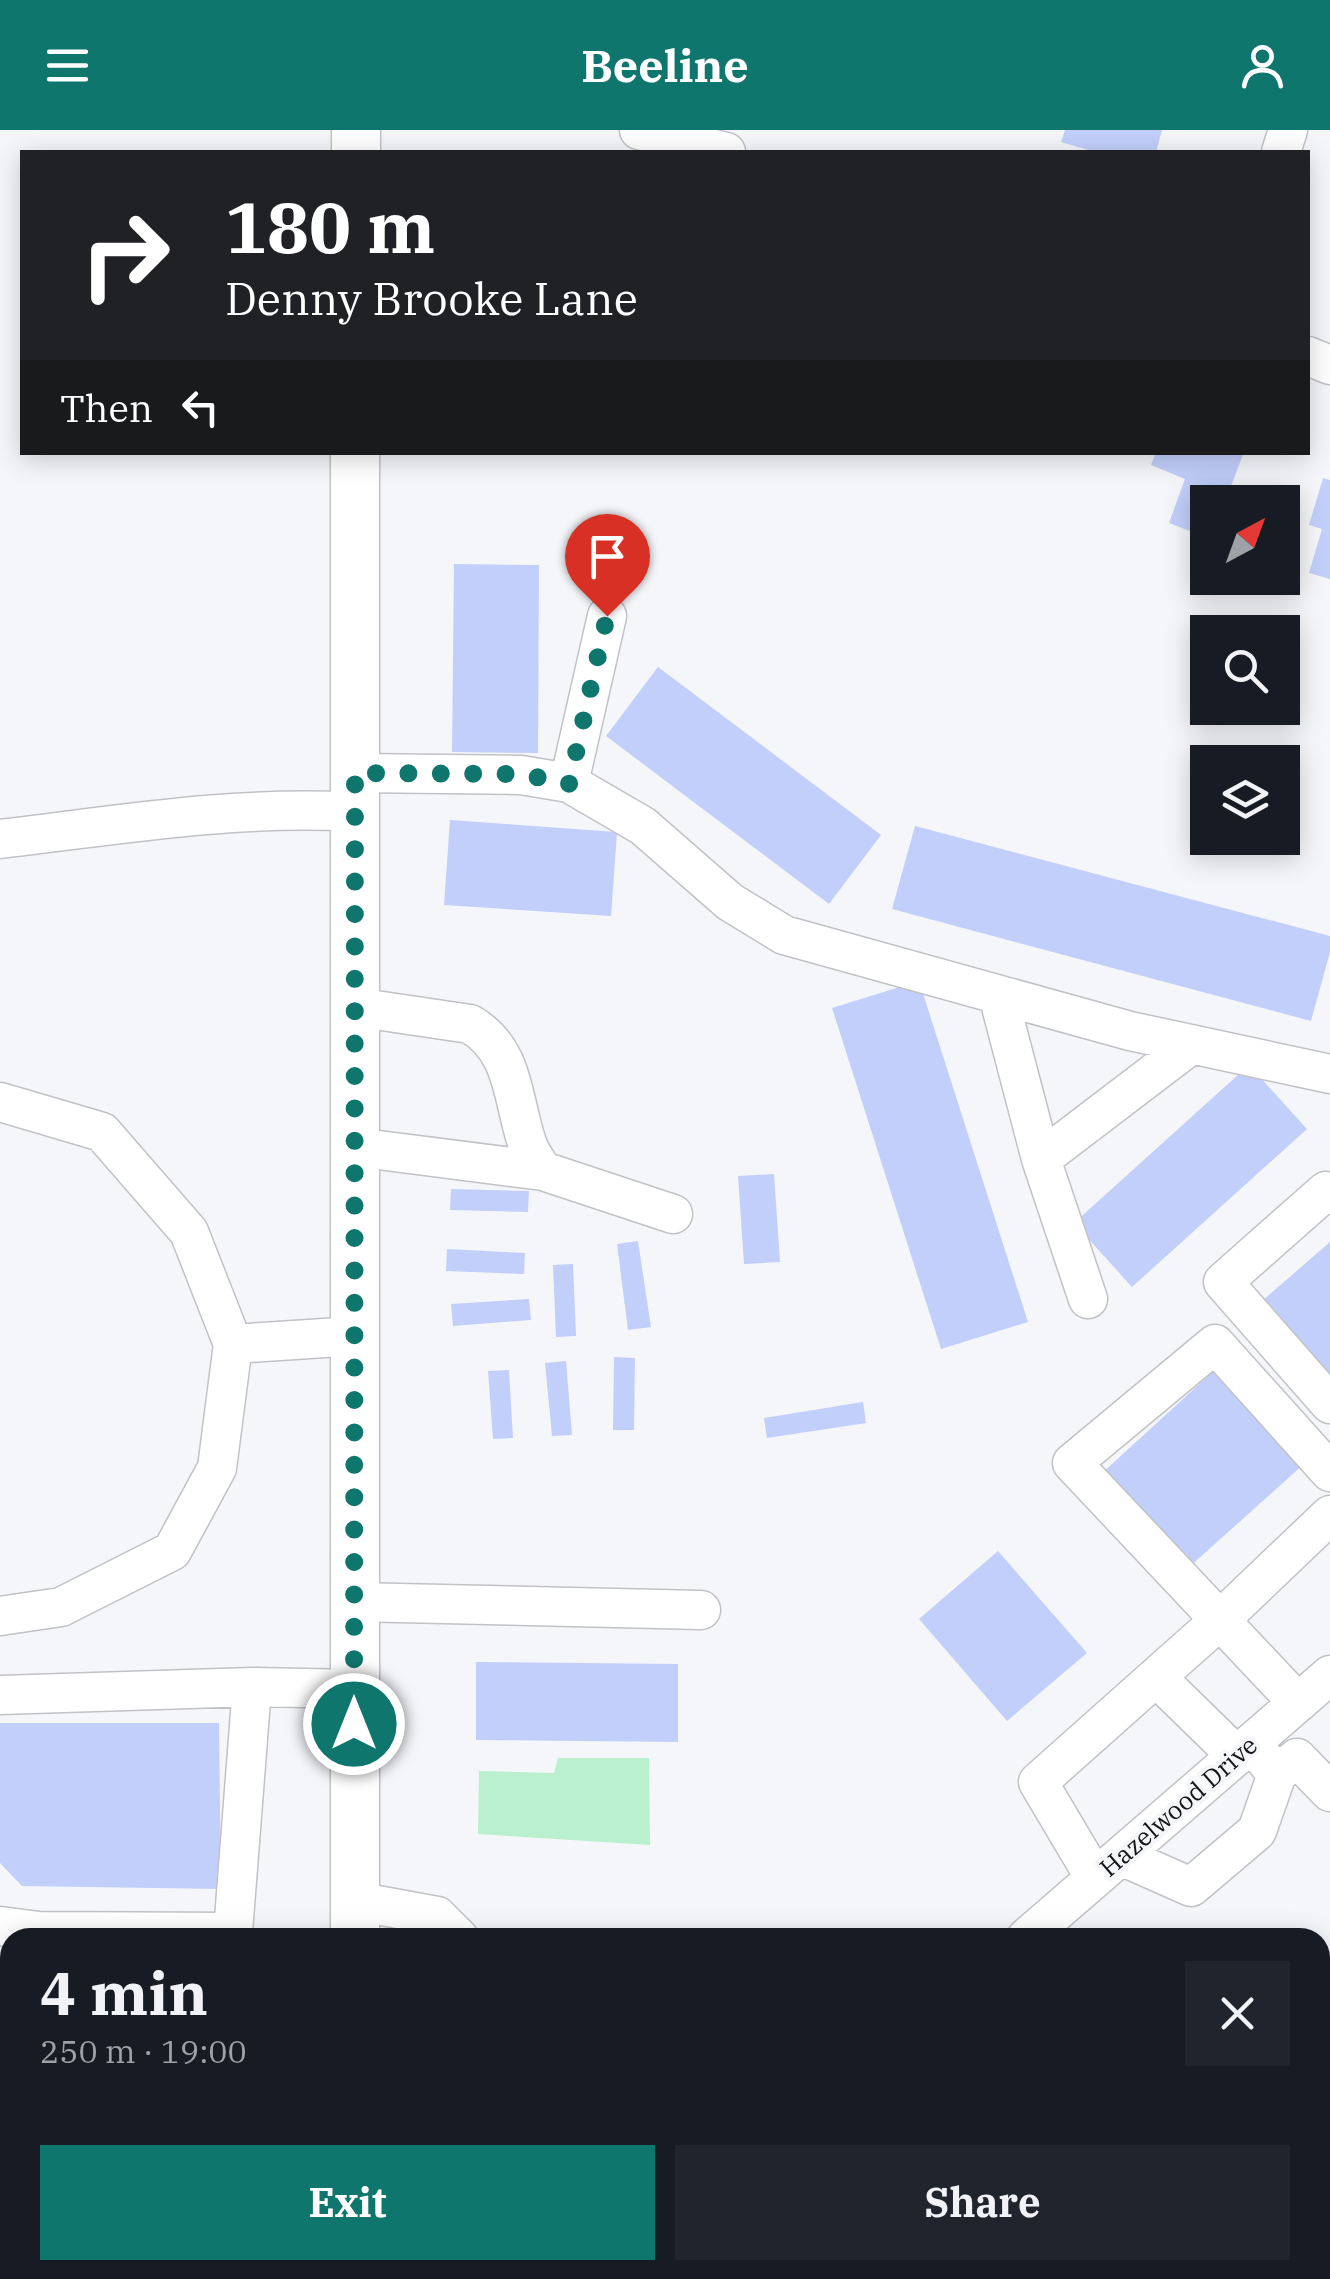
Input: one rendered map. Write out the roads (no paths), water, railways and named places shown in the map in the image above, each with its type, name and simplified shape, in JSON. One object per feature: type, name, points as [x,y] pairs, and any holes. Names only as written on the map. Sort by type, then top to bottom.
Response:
[{"type":"main road","points":[[355,455],[355,1919]]},
{"type":"street","points":[[639,130],[718,150]]},
{"type":"street","points":[[569,784],[607,616]]},
{"type":"street","points":[[0,838],[179,817],[300,808],[355,792],[522,774],[569,784],[643,826],[730,902],[784,935],[1130,1032],[1330,1074]]},
{"type":"street","points":[[998,995],[1041,1159],[1088,1300]]},
{"type":"street","points":[[355,1007],[470,1024],[486,1033],[500,1050],[528,1147],[542,1171]]},
{"type":"street","points":[[1041,1159],[1192,1044]]},
{"type":"street","points":[[0,1102],[102,1132],[189,1232],[232,1344],[217,1468],[172,1551],[61,1608],[0,1616]]},
{"type":"street","points":[[355,1147],[542,1171],[673,1214]]},
{"type":"street","points":[[1330,1195],[1326,1191],[1223,1282],[1330,1404]]},
{"type":"street","points":[[232,1344],[355,1336]]},
{"type":"street","points":[[1298,1703],[1072,1464],[1215,1344],[1330,1472]]},
{"type":"street","points":[[1330,1515],[1220,1620],[1038,1782],[1108,1867],[1192,1887],[1256,1831],[1277,1774],[1297,1758],[1330,1792]]},
{"type":"street","points":[[354,1602],[701,1610]]},
{"type":"street","name":"Hazelwood Drive","points":[[1038,1928],[1330,1675]]},
{"type":"street","points":[[1156,1676],[1277,1774]]},
{"type":"street","points":[[235,1928],[252,1687]]},
{"type":"street","points":[[0,1695],[252,1687],[354,1689]]},
{"type":"street","points":[[355,1919],[437,1916],[449,1928]]}]
